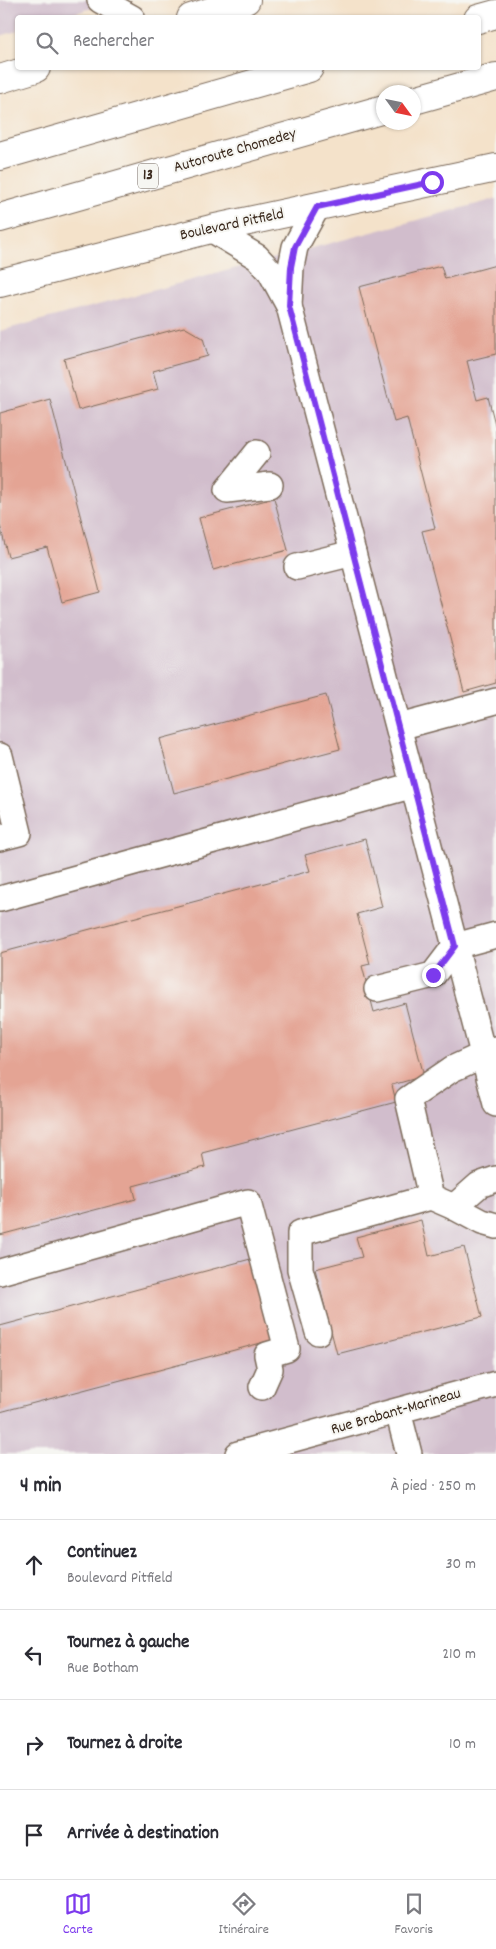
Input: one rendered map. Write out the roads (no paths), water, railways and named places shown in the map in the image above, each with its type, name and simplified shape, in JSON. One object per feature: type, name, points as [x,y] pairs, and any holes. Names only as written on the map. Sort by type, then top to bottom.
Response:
[{"type":"main road","points":[[200,15],[246,0]]},
{"type":"main road","points":[[481,18],[496,14]]},
{"type":"main road","points":[[0,79],[29,70]]},
{"type":"main road","points":[[0,156],[302,70]]},
{"type":"main road","points":[[421,98],[496,76]]},
{"type":"main road","name":"Autoroute Chomedey","points":[[0,218],[376,110]]},
{"type":"main road","name":"Boulevard Pitfield","points":[[0,283],[211,229],[496,168]]},
{"type":"street","points":[[98,6],[124,15]]},
{"type":"street","points":[[289,306],[291,267],[295,247],[317,207]]},
{"type":"street","points":[[211,229],[257,257],[270,271],[289,306],[455,946],[490,1052],[496,1104]]},
{"type":"street","points":[[257,453],[228,490],[270,485]]},
{"type":"street","points":[[297,568],[353,553]]},
{"type":"street","points":[[399,727],[496,701]]},
{"type":"street","points":[[0,756],[19,833],[0,838]]},
{"type":"street","points":[[0,899],[414,785]]},
{"type":"street","points":[[377,989],[433,975],[455,946],[496,935]]},
{"type":"street","points":[[431,1197],[408,1099],[447,1073],[490,1052]]},
{"type":"street","points":[[454,1207],[478,1185],[496,1179]]},
{"type":"street","points":[[318,1332],[300,1269],[300,1233],[431,1197],[482,1222],[496,1226]]},
{"type":"street","points":[[0,1272],[248,1202],[287,1349],[267,1355],[270,1368],[262,1388]]},
{"type":"street","name":"Rue Brabant-Marineau","points":[[238,1454],[496,1384]]},
{"type":"street","points":[[398,1411],[409,1454]]}]
